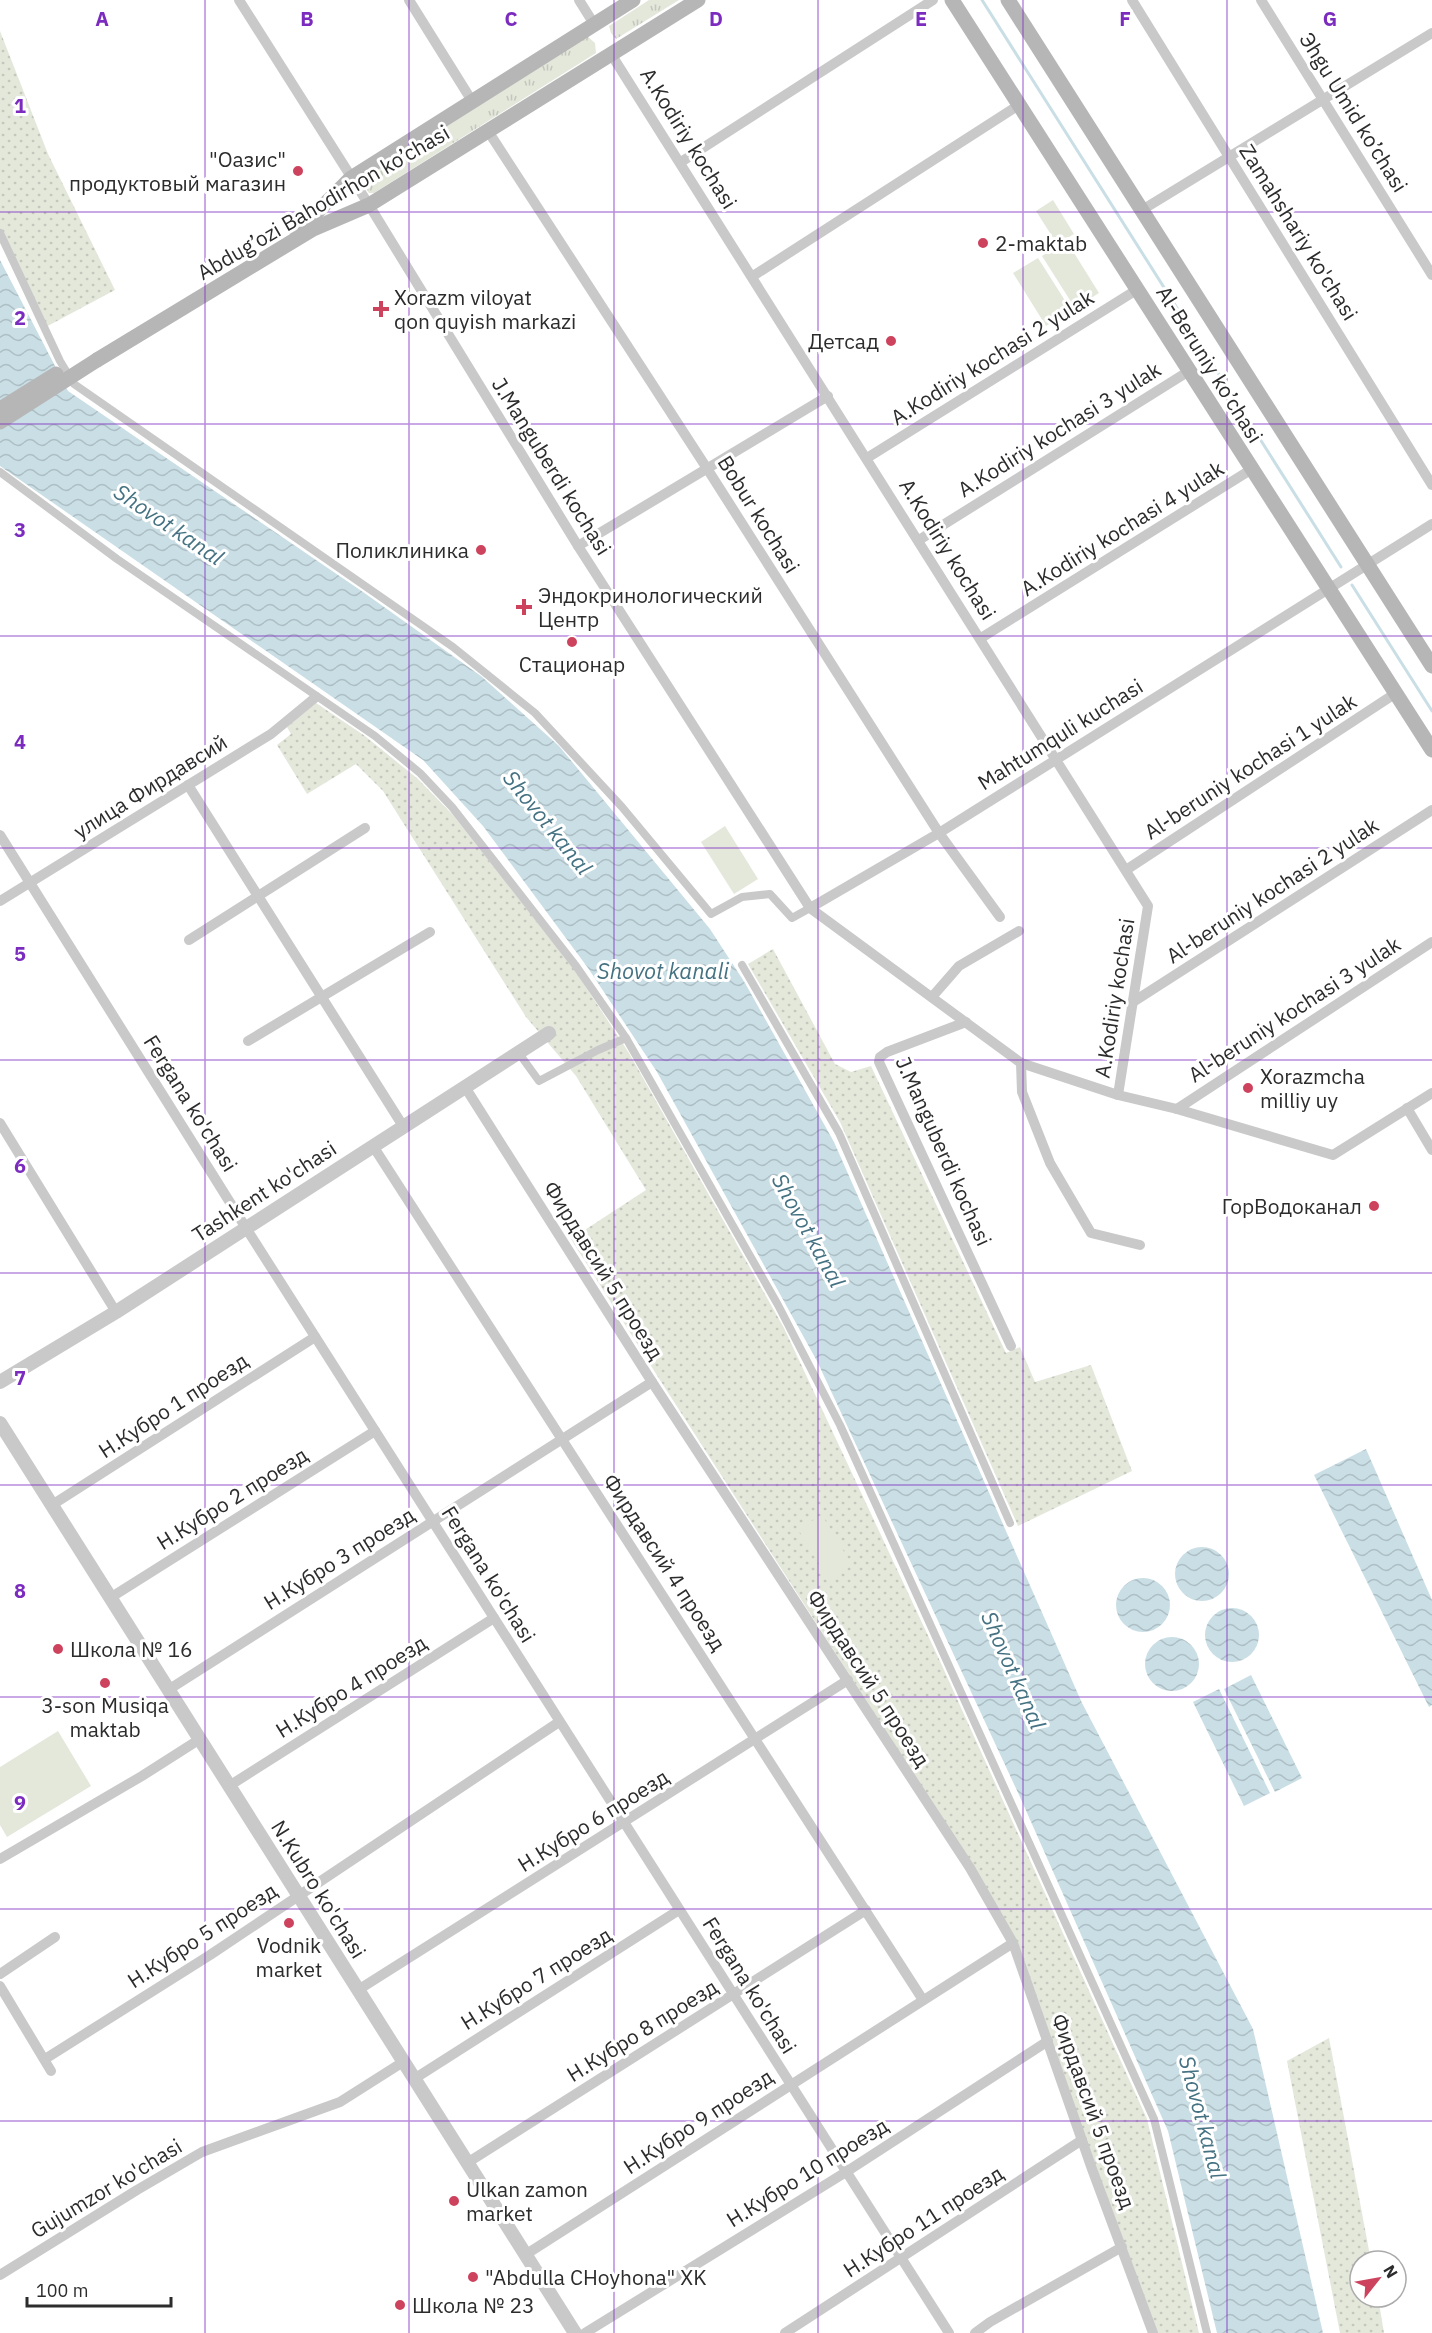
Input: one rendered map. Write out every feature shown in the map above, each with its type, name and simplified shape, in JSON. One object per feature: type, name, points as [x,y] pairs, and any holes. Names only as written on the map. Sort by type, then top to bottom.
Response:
[{"type":"main road","name":"Abdug’ozi Bahodirhon ko’chasi","points":[[0,422],[94,356],[308,221],[351,178],[633,0]]},
{"type":"main road","name":"Abdug’ozi Bahodirhon ko’chasi","points":[[0,409],[313,229],[369,205],[699,0]]},
{"type":"main road","name":"Al-Beruniy ko’chasi","points":[[952,0],[1432,750]]},
{"type":"main road","name":"Al-Beruniy ko’chasi","points":[[1008,0],[1432,666]]},
{"type":"street","name":"J.Manguberdi kochasi","points":[[239,0],[369,205],[578,546],[810,908],[1021,1063],[1118,1095],[1178,1109],[1333,1155],[1407,1108]]},
{"type":"street","points":[[409,0],[472,101]]},
{"type":"street","points":[[579,0],[594,24]]},
{"type":"street","points":[[681,162],[933,0]]},
{"type":"street","name":"Zamahshariy ko'chasi","points":[[1132,0],[1432,485]]},
{"type":"street","name":"Эhgu Umid ko’chasi","points":[[1261,0],[1432,276]]},
{"type":"street","points":[[1142,210],[1432,33]]},
{"type":"street","name":"A.Kodiriy kochasi","points":[[611,54],[1148,906],[1118,1095]]},
{"type":"street","points":[[753,276],[1019,105]]},
{"type":"street","name":"Bobur kochasi","points":[[488,131],[708,470],[939,833],[1000,917]]},
{"type":"street","points":[[0,233],[60,361],[74,384],[453,647],[535,713],[622,807],[711,914],[742,897],[770,894],[792,918],[810,908]]},
{"type":"street","name":"A.Kodiriy kochasi 2 yulak","points":[[867,458],[1138,289]]},
{"type":"street","name":"A.Kodiriy kochasi 3 yulak","points":[[919,540],[1189,370]]},
{"type":"street","points":[[578,546],[828,396]]},
{"type":"street","name":"A.Kodiriy kochasi 4 yulak","points":[[981,638],[1252,469]]},
{"type":"street","points":[[0,472],[117,559],[375,736],[420,773],[452,807],[576,966],[627,1038],[778,1305],[840,1425],[1150,2109],[1207,2333]]},
{"type":"street","name":"Mahtumquli kuchasi","points":[[810,908],[939,833],[1432,524]]},
{"type":"street","name":"Al-beruniy kochasi 1 yulak","points":[[1126,870],[1395,693]]},
{"type":"street","name":"улица Фирдавсий","points":[[0,901],[271,734],[316,697]]},
{"type":"street","points":[[188,785],[403,1126]]},
{"type":"street","name":"Al-beruniy kochasi 2 yulak","points":[[1133,1002],[1432,810]]},
{"type":"street","points":[[189,940],[364,828]]},
{"type":"street","name":"Fergana ko'chasi","points":[[0,835],[315,1337],[949,2333]]},
{"type":"street","points":[[248,1041],[430,932]]},
{"type":"street","points":[[932,997],[959,966],[1019,932]]},
{"type":"street","name":"Al-beruniy kochasi 3 yulak","points":[[1178,1109],[1432,942]]},
{"type":"street","points":[[742,965],[839,1133],[1010,1523]]},
{"type":"street","name":"J.Manguberdi kochasi","points":[[966,1022],[887,1052],[880,1057],[879,1062],[1011,1346]]},
{"type":"street","name":"Tashkent ko'chasi","points":[[0,1382],[116,1312],[549,1033]]},
{"type":"street","points":[[518,1052],[539,1081],[598,1050],[627,1038]]},
{"type":"street","points":[[1021,1063],[1022,1092],[1050,1163],[1090,1233],[1140,1245]]},
{"type":"street","name":"Фирдавсий 5 проезд","points":[[465,1087],[652,1382],[970,1868],[1013,1943],[1153,2333]]},
{"type":"street","points":[[1432,1093],[1407,1108],[1432,1150]]},
{"type":"street","points":[[0,1123],[116,1312]]},
{"type":"street","name":"Фирдавсий 4 проезд","points":[[373,1146],[923,2000]]},
{"type":"street","name":"Н.Кубро 1 проезд","points":[[52,1505],[315,1337]]},
{"type":"street","name":"Н.Кубро 3 проезд","points":[[168,1690],[652,1382]]},
{"type":"street","name":"N.Kubro ko'chasi","points":[[0,1423],[575,2333]]},
{"type":"street","name":"Н.Кубро 2 проезд","points":[[110,1598],[375,1431]]},
{"type":"street","name":"Н.Кубро 4 проезд","points":[[229,1786],[494,1618]]},
{"type":"street","name":"Н.Кубро 6 проезд","points":[[358,1990],[848,1680]]},
{"type":"street","name":"Н.Кубро 5 проезд","points":[[45,2060],[210,1955],[559,1722]]},
{"type":"street","points":[[0,1858],[142,1776],[200,1739]]},
{"type":"street","name":"Н.Кубро 7 проезд","points":[[414,2079],[679,1910]]},
{"type":"street","name":"Н.Кубро 8 проезд","points":[[467,2163],[866,1910]]},
{"type":"street","points":[[0,1974],[55,1937]]},
{"type":"street","name":"Н.Кубро 9 проезд","points":[[525,2255],[1013,1943]]},
{"type":"street","points":[[0,1986],[51,2071]]},
{"type":"street","name":"Н.Кубро 10 проезд","points":[[585,2333],[846,2172],[1048,2041]]},
{"type":"street","name":"Gujumzor ko'chasi","points":[[0,2275],[202,2152],[340,2102],[403,2062]]},
{"type":"street","name":"Н.Кубро 11 проезд","points":[[785,2333],[1082,2140]]},
{"type":"street","points":[[975,2333],[990,2322],[1122,2247]]},
{"type":"green space","points":[[649,0],[679,0],[616,39],[609,26]]},
{"type":"green space","points":[[0,31],[48,154],[115,290],[42,329],[0,243]]},
{"type":"green space","points":[[587,36],[595,43],[596,53],[374,193],[369,193],[363,184],[365,178]]},
{"type":"green space","points":[[1053,200],[1074,234],[1057,244],[1036,211]]},
{"type":"green space","points":[[1066,240],[1099,293],[1075,308],[1042,256]]},
{"type":"green space","points":[[1038,258],[1071,310],[1046,326],[1013,273]]},
{"type":"green space","points":[[316,703],[365,736],[418,779],[453,815],[574,969],[629,1053],[784,1328],[939,1659],[1147,2119],[1199,2333],[1157,2333],[1046,2030],[981,1879],[571,1239],[646,1190],[576,1076],[526,1017],[383,791],[356,764],[307,794],[277,745],[291,734],[287,727]]},
{"type":"green space","points":[[725,826],[758,879],[734,894],[701,842]]},
{"type":"green space","points":[[773,949],[835,1064],[851,1072],[871,1066],[1006,1353],[1020,1347],[1035,1382],[1091,1365],[1132,1471],[1018,1526],[840,1122],[748,964]]},
{"type":"green space","points":[[822,1515],[852,1565],[828,1579],[798,1529]]},
{"type":"green space","points":[[58,1731],[91,1786],[7,1837],[0,1825],[0,1767]]},
{"type":"green space","points":[[1329,2038],[1369,2249],[1348,2249],[1348,2309],[1380,2309],[1384,2333],[1340,2333],[1287,2061]]},
{"type":"water","name":"Shovot kanali","points":[[0,260],[68,391],[363,592],[481,676],[559,746],[710,929],[745,983],[834,1142],[1082,1703],[1253,2029],[1323,2333],[1217,2333],[1168,2131],[1020,1797],[817,1361],[657,1072],[588,968],[483,826],[423,760],[0,466]]},
{"type":"water","points":[[1366,1449],[1432,1600],[1432,1705],[1429,1707],[1314,1475]]},
{"type":"water","points":[[1197,1547],[1207,1547],[1217,1551],[1225,1559],[1229,1574],[1225,1589],[1217,1597],[1207,1601],[1197,1601],[1187,1597],[1179,1589],[1175,1579],[1175,1569],[1179,1559],[1187,1551]]},
{"type":"water","points":[[1138,1578],[1148,1578],[1158,1582],[1166,1590],[1170,1605],[1166,1620],[1158,1628],[1148,1632],[1138,1632],[1128,1628],[1120,1620],[1116,1610],[1116,1600],[1120,1590],[1128,1582]]},
{"type":"water","points":[[1227,1608],[1237,1608],[1247,1612],[1255,1620],[1259,1635],[1255,1650],[1247,1658],[1237,1662],[1227,1662],[1217,1658],[1209,1650],[1205,1640],[1205,1630],[1209,1620],[1217,1612]]},
{"type":"water","points":[[1167,1637],[1177,1637],[1187,1641],[1195,1649],[1199,1664],[1195,1679],[1187,1687],[1177,1691],[1167,1691],[1157,1687],[1149,1679],[1145,1669],[1145,1659],[1149,1649],[1157,1641]]},
{"type":"water","points":[[1251,1675],[1302,1778],[1275,1792],[1224,1689]]},
{"type":"water","points":[[1219,1689],[1270,1793],[1244,1806],[1193,1702]]},
{"type":"waterway","points":[[982,0],[1341,567]]},
{"type":"waterway","points":[[1352,585],[1432,711]]},
{"type":"place","name":"\"Оазис\" продуктовый магазин","points":[[298,171]]},
{"type":"place","name":"2-maktab","points":[[983,243]]},
{"type":"place","name":"Xorazm viloyat qon quyish markazi","points":[[381,309]]},
{"type":"place","name":"Детсад","points":[[891,341]]},
{"type":"place","name":"Поликлиника","points":[[481,550]]},
{"type":"place","name":"Эндокринологический Центр","points":[[524,607]]},
{"type":"place","name":"Стационар","points":[[572,642]]},
{"type":"place","name":"Xorazmcha milliy uy","points":[[1248,1088]]},
{"type":"place","name":"ГорВодоканал","points":[[1374,1206]]},
{"type":"place","name":"Школа № 16","points":[[58,1649]]},
{"type":"place","name":"3-son Musiqa maktab","points":[[105,1683]]},
{"type":"place","name":"Vodnik market","points":[[289,1923]]},
{"type":"place","name":"Ulkan zamon market","points":[[454,2201]]},
{"type":"place","name":"\"Abdulla CHoyhona\" XK","points":[[473,2277]]},
{"type":"place","name":"Школа № 23","points":[[400,2305]]},
{"type":"water label","name":"Shovot kanal","points":[[169,524]]},
{"type":"water label","name":"Shovot kanal","points":[[548,822]]},
{"type":"water label","name":"Shovot kanal","points":[[809,1230]]},
{"type":"water label","name":"Shovot kanal","points":[[1014,1670]]},
{"type":"water label","name":"Shovot kanal","points":[[1203,2117]]}]
